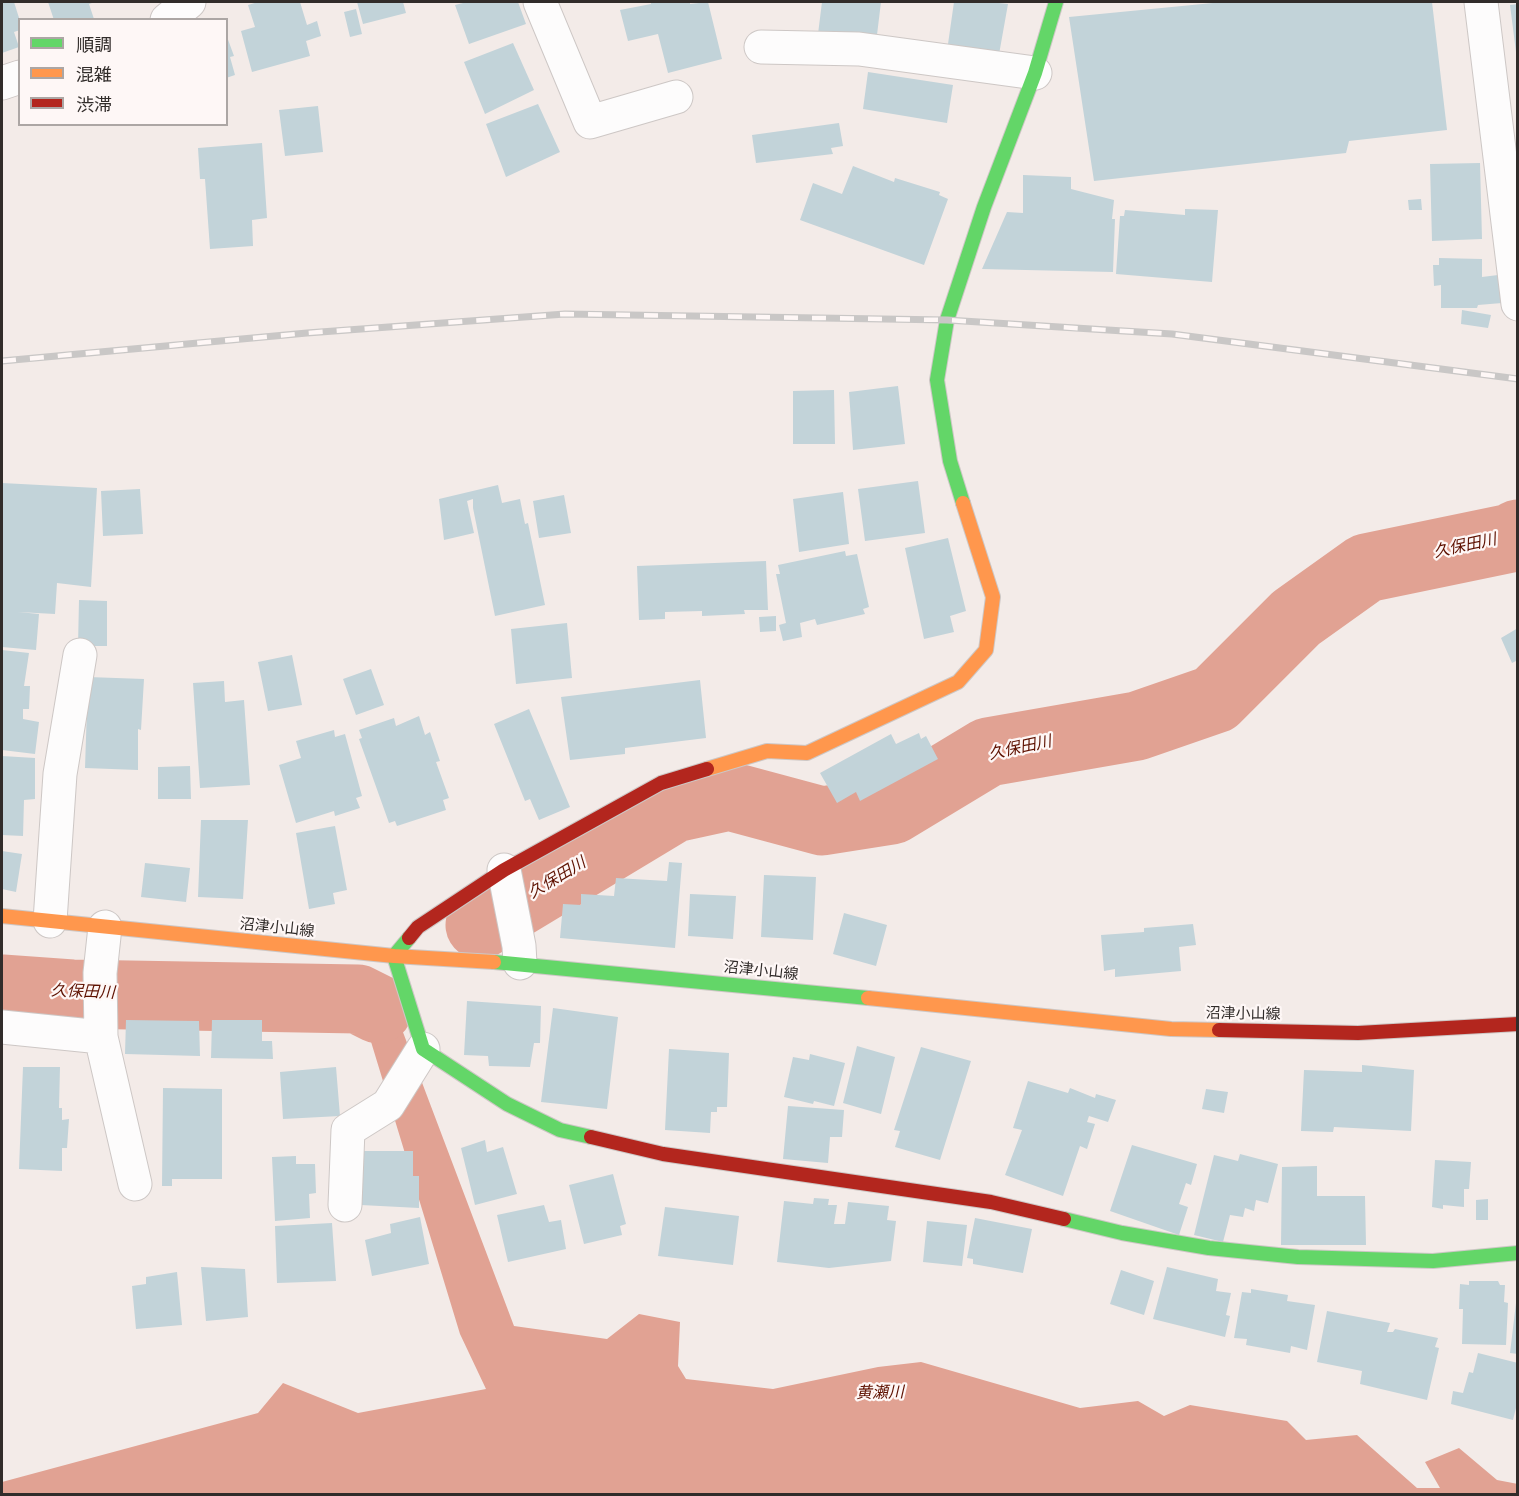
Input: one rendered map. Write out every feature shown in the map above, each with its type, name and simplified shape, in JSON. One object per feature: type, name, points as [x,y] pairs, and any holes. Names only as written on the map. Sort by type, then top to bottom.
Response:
[{"type":"street","points":[[169,18],[189,2]]},
{"type":"street","points":[[540,2],[590,122],[676,97]]},
{"type":"street","points":[[1056,2],[1035,73],[984,207],[947,320],[937,380],[950,461],[993,597],[986,650],[958,682],[807,753],[767,752],[661,783],[504,870],[418,927],[394,956],[421,1053],[507,1104],[560,1130],[663,1154],[991,1202],[1122,1233],[1209,1248],[1298,1257],[1433,1261],[1518,1253]]},
{"type":"street","points":[[1481,2],[1518,304]]},
{"type":"street","points":[[761,46],[859,49],[1035,73]]},
{"type":"street","points":[[2,83],[18,78]]},
{"type":"street","points":[[50,921],[60,774],[80,655]]},
{"type":"street","points":[[504,870],[519,955]]},
{"type":"street","name":"沼津小山線","points":[[2,916],[394,956],[519,955],[1171,1029],[1358,1033],[1518,1024]]},
{"type":"street","points":[[105,927],[100,973],[100,1025],[135,1184]]},
{"type":"street","points":[[2,1027],[100,1025]]},
{"type":"street","points":[[345,1205],[348,1130],[388,1106],[421,1053]]},
{"type":"water","name":"黄瀬川","points":[[358,999],[398,1019],[514,1326],[607,1339],[639,1314],[680,1322],[678,1366],[686,1379],[773,1389],[878,1367],[921,1362],[1080,1408],[1138,1401],[1164,1416],[1190,1405],[1287,1421],[1306,1440],[1357,1435],[1417,1488],[1440,1488],[1425,1462],[1459,1448],[1497,1480],[1518,1484],[1517,1494],[2,1494],[2,1482],[258,1413],[283,1383],[358,1413],[486,1389],[460,1334]]},
{"type":"building","points":[[14,2],[19,18],[18,31],[14,32],[18,47],[2,53],[2,3]]},
{"type":"building","points":[[48,2],[95,2],[89,4],[94,18],[53,18]]},
{"type":"building","points":[[258,2],[300,2],[307,25],[317,21],[321,36],[306,41],[310,56],[252,72],[241,31],[255,27],[248,5]]},
{"type":"building","points":[[357,2],[403,2],[406,13],[363,24]]},
{"type":"building","points":[[467,2],[518,2],[526,24],[469,44],[455,5]]},
{"type":"building","points":[[651,2],[690,2],[690,4],[708,2],[722,59],[668,73],[658,34],[628,41],[620,10],[651,4]]},
{"type":"building","points":[[822,2],[881,2],[876,43],[818,34]]},
{"type":"building","points":[[954,2],[1008,4],[998,60],[947,51]]},
{"type":"building","points":[[1223,2],[1432,2],[1447,130],[1349,141],[1346,153],[1094,181],[1069,17]]},
{"type":"building","points":[[1518,4],[1518,52],[1516,52],[1510,5]]},
{"type":"building","points":[[356,9],[362,34],[350,37],[344,12]]},
{"type":"building","points":[[228,40],[234,56],[230,57],[235,75],[228,77]]},
{"type":"building","points":[[513,43],[534,90],[485,114],[464,62]]},
{"type":"building","points":[[868,72],[953,85],[947,123],[863,109]]},
{"type":"building","points":[[538,104],[560,152],[506,177],[486,124]]},
{"type":"building","points":[[318,106],[323,152],[285,156],[279,110]]},
{"type":"building","points":[[839,123],[843,146],[831,148],[833,154],[756,163],[752,135]]},
{"type":"building","points":[[262,143],[267,218],[252,220],[253,246],[210,249],[205,179],[200,179],[198,148]]},
{"type":"building","points":[[1480,163],[1482,239],[1432,241],[1430,164]]},
{"type":"building","points":[[853,166],[894,182],[895,178],[940,192],[939,195],[948,199],[924,265],[800,220],[813,183],[842,194]]},
{"type":"building","points":[[1023,175],[1071,177],[1071,189],[1114,200],[1113,272],[982,269],[1007,212],[1023,213]]},
{"type":"building","points":[[1421,199],[1422,210],[1409,210],[1408,200]]},
{"type":"building","points":[[1185,209],[1218,210],[1212,282],[1116,274],[1120,216],[1124,216],[1125,210],[1185,215]]},
{"type":"building","points":[[1439,258],[1482,259],[1482,277],[1498,275],[1502,303],[1478,305],[1477,308],[1441,308],[1441,285],[1434,286],[1433,265],[1439,265]]},
{"type":"building","points":[[1462,310],[1491,315],[1488,328],[1461,324]]},
{"type":"building","points":[[898,386],[905,444],[853,450],[849,392]]},
{"type":"building","points":[[834,390],[835,444],[793,444],[793,391]]},
{"type":"building","points":[[918,481],[925,533],[865,541],[858,489]]},
{"type":"building","points":[[2,483],[97,488],[91,587],[57,583],[55,614],[18,612],[39,614],[36,650],[2,647]]},
{"type":"building","points":[[498,485],[502,503],[520,499],[525,524],[528,523],[545,605],[495,616],[473,499],[467,501],[474,533],[444,540],[439,499]]},
{"type":"building","points":[[140,489],[143,534],[103,536],[101,491]]},
{"type":"building","points":[[843,492],[849,544],[799,552],[793,499]]},
{"type":"building","points":[[564,495],[571,533],[539,538],[533,501]]},
{"type":"building","points":[[948,538],[966,611],[950,616],[954,632],[924,639],[905,548]]},
{"type":"building","points":[[845,551],[846,556],[857,554],[869,607],[863,609],[865,614],[817,625],[815,619],[800,623],[802,637],[783,641],[779,625],[786,623],[776,574],[780,574],[778,565]]},
{"type":"building","points":[[766,561],[768,610],[744,610],[745,614],[702,616],[702,611],[665,612],[665,619],[639,620],[637,566]]},
{"type":"building","points":[[79,600],[107,601],[107,646],[78,646]]},
{"type":"building","points":[[776,616],[776,631],[760,632],[759,617]]},
{"type":"building","points":[[567,623],[572,678],[516,684],[511,629]]},
{"type":"building","points":[[1518,628],[1518,660],[1512,663],[1501,638]]},
{"type":"building","points":[[2,650],[29,653],[24,686],[30,686],[29,709],[23,709],[23,719],[39,722],[35,754],[2,750]]},
{"type":"building","points":[[292,655],[302,705],[268,711],[258,662]]},
{"type":"building","points":[[371,669],[384,705],[356,715],[343,679]]},
{"type":"building","points":[[88,677],[144,679],[141,730],[138,729],[138,770],[85,768]]},
{"type":"building","points":[[700,680],[706,738],[625,748],[625,754],[570,760],[561,697]]},
{"type":"building","points":[[224,681],[225,702],[244,700],[250,785],[200,788],[193,683]]},
{"type":"building","points":[[529,709],[570,807],[539,820],[530,799],[525,801],[494,724]]},
{"type":"building","points":[[419,716],[425,735],[430,732],[440,761],[436,762],[449,798],[443,800],[446,810],[397,826],[395,821],[389,823],[359,739],[362,738],[359,730],[394,718],[396,726]]},
{"type":"building","points":[[334,730],[335,737],[345,734],[362,796],[356,798],[360,808],[335,816],[334,811],[296,823],[279,765],[301,758],[296,741]]},
{"type":"building","points":[[919,733],[921,739],[926,736],[938,759],[860,801],[856,792],[837,803],[820,773],[891,734],[896,744]]},
{"type":"building","points":[[2,756],[35,758],[35,799],[24,800],[23,836],[2,835]]},
{"type":"building","points":[[190,766],[191,799],[158,799],[158,767]]},
{"type":"building","points":[[201,820],[248,820],[243,899],[198,897]]},
{"type":"building","points":[[335,826],[347,890],[333,893],[335,904],[309,909],[296,833]]},
{"type":"building","points":[[2,851],[22,854],[16,892],[2,889]]},
{"type":"building","points":[[669,862],[682,863],[675,948],[560,938],[563,904],[581,905],[581,894],[614,896],[616,878],[667,881]]},
{"type":"building","points":[[145,863],[190,868],[186,902],[141,897]]},
{"type":"building","points":[[764,875],[816,877],[813,940],[761,937]]},
{"type":"building","points":[[690,894],[736,896],[733,939],[688,936]]},
{"type":"building","points":[[844,913],[887,925],[876,966],[833,954]]},
{"type":"building","points":[[1193,924],[1196,945],[1179,947],[1181,971],[1115,977],[1115,969],[1104,971],[1101,935],[1144,932],[1144,928]]},
{"type":"building","points":[[467,1001],[541,1006],[540,1043],[534,1043],[530,1067],[489,1066],[488,1056],[464,1055]]},
{"type":"building","points":[[553,1008],[618,1017],[607,1109],[541,1102]]},
{"type":"building","points":[[126,1020],[199,1021],[200,1056],[125,1054]]},
{"type":"building","points":[[212,1020],[262,1020],[262,1041],[272,1041],[273,1059],[211,1058]]},
{"type":"building","points":[[857,1046],[895,1057],[881,1114],[843,1103]]},
{"type":"building","points":[[921,1047],[971,1061],[940,1160],[895,1147],[900,1131],[894,1130]]},
{"type":"building","points":[[669,1049],[729,1053],[727,1107],[717,1107],[717,1112],[711,1112],[710,1133],[665,1130]]},
{"type":"building","points":[[810,1054],[845,1063],[834,1106],[784,1097],[793,1057],[809,1060]]},
{"type":"building","points":[[1362,1065],[1414,1070],[1411,1131],[1334,1127],[1333,1132],[1301,1131],[1304,1070],[1362,1072]]},
{"type":"building","points":[[23,1067],[60,1067],[59,1108],[62,1108],[62,1120],[69,1119],[67,1148],[62,1148],[62,1171],[19,1169]]},
{"type":"building","points":[[336,1067],[340,1116],[283,1119],[280,1072]]},
{"type":"building","points":[[1028,1081],[1068,1093],[1070,1088],[1095,1098],[1096,1094],[1116,1100],[1108,1122],[1089,1116],[1087,1122],[1095,1124],[1087,1149],[1080,1146],[1063,1196],[1005,1175],[1022,1130],[1013,1128]]},
{"type":"building","points":[[163,1088],[222,1089],[222,1179],[172,1179],[172,1186],[162,1186]]},
{"type":"building","points":[[1206,1089],[1228,1092],[1224,1113],[1202,1109]]},
{"type":"building","points":[[788,1106],[844,1110],[842,1137],[830,1137],[828,1163],[783,1159]]},
{"type":"building","points":[[485,1140],[487,1152],[503,1147],[517,1194],[475,1205],[461,1148]]},
{"type":"building","points":[[1132,1145],[1197,1164],[1191,1185],[1186,1183],[1179,1204],[1188,1207],[1179,1235],[1110,1211]]},
{"type":"building","points":[[362,1151],[413,1151],[413,1176],[419,1176],[419,1208],[361,1205]]},
{"type":"building","points":[[1240,1154],[1278,1164],[1268,1203],[1256,1200],[1254,1211],[1245,1208],[1243,1217],[1230,1215],[1223,1242],[1194,1235],[1214,1155],[1238,1161]]},
{"type":"building","points":[[296,1156],[296,1164],[315,1164],[316,1193],[309,1194],[310,1218],[275,1221],[272,1157]]},
{"type":"building","points":[[1435,1160],[1471,1162],[1469,1189],[1464,1189],[1464,1207],[1443,1205],[1443,1209],[1432,1207]]},
{"type":"building","points":[[1317,1166],[1317,1196],[1365,1196],[1366,1245],[1281,1245],[1282,1167]]},
{"type":"building","points":[[613,1174],[626,1224],[620,1226],[622,1235],[584,1244],[569,1185]]},
{"type":"building","points":[[814,1198],[829,1199],[828,1205],[837,1205],[834,1224],[845,1224],[848,1202],[889,1206],[887,1220],[896,1221],[891,1261],[829,1268],[777,1262],[784,1201],[813,1204]]},
{"type":"building","points":[[1488,1199],[1488,1220],[1476,1220],[1476,1200]]},
{"type":"building","points":[[544,1205],[549,1222],[561,1220],[566,1249],[508,1262],[497,1215]]},
{"type":"building","points":[[665,1207],[739,1216],[733,1265],[658,1256]]},
{"type":"building","points":[[420,1217],[429,1264],[372,1276],[365,1240],[391,1233],[390,1224]]},
{"type":"building","points":[[975,1218],[1032,1229],[1023,1273],[973,1264],[973,1259],[967,1258]]},
{"type":"building","points":[[927,1221],[967,1225],[962,1266],[923,1262]]},
{"type":"building","points":[[332,1223],[336,1281],[277,1283],[275,1226]]},
{"type":"building","points":[[201,1267],[245,1269],[248,1317],[206,1321]]},
{"type":"building","points":[[1167,1267],[1218,1279],[1216,1291],[1231,1293],[1226,1315],[1230,1316],[1225,1337],[1153,1319]]},
{"type":"building","points":[[1121,1270],[1154,1281],[1144,1315],[1110,1304]]},
{"type":"building","points":[[177,1272],[182,1325],[136,1329],[132,1286],[146,1284],[146,1277]]},
{"type":"building","points":[[1469,1281],[1498,1281],[1500,1285],[1505,1285],[1504,1302],[1508,1303],[1506,1345],[1462,1344],[1463,1309],[1459,1309],[1460,1284],[1469,1285]]},
{"type":"building","points":[[1251,1289],[1288,1295],[1287,1301],[1315,1305],[1307,1350],[1291,1346],[1290,1353],[1246,1345],[1247,1339],[1234,1338],[1242,1292],[1251,1293]]},
{"type":"building","points":[[1516,1303],[1518,1303],[1518,1354],[1510,1353]]},
{"type":"building","points":[[1327,1311],[1390,1323],[1387,1332],[1393,1332],[1395,1329],[1438,1338],[1435,1347],[1439,1348],[1427,1400],[1360,1384],[1362,1371],[1317,1362]]},
{"type":"building","points":[[1478,1353],[1518,1363],[1518,1400],[1513,1420],[1451,1404],[1453,1391],[1463,1393],[1469,1372],[1473,1373]]},
{"type":"waterway","name":"久保田川","points":[[480,925],[674,808],[729,796],[822,821],[892,810],[988,752],[1137,726],[1215,699],[1296,618],[1366,568],[1511,538],[1518,534]]},
{"type":"waterway","name":"久保田川","points":[[2,989],[72,994],[358,999],[378,1009]]},
{"type":"railway","points":[[2,361],[307,333],[565,314],[947,320],[1172,334],[1518,379]]},
{"type":"traffic: fast","points":[[963,503],[950,461],[937,380],[947,320],[984,207],[1035,73],[1056,2]]},
{"type":"traffic: fast","points":[[409,938],[394,956],[423,1049],[507,1104],[560,1130],[591,1137]]},
{"type":"traffic: fast","points":[[494,962],[868,998]]},
{"type":"traffic: fast","points":[[1064,1219],[1122,1233],[1209,1248],[1298,1257],[1433,1261],[1518,1253]]},
{"type":"traffic: slow","points":[[707,769],[767,751],[807,753],[958,682],[986,650],[993,597],[963,503]]},
{"type":"traffic: slow","points":[[2,916],[394,956],[494,962]]},
{"type":"traffic: slow","points":[[868,998],[1171,1029],[1219,1030]]},
{"type":"traffic: jam","points":[[409,938],[418,927],[504,870],[661,783],[707,769]]},
{"type":"traffic: jam","points":[[1219,1030],[1358,1033],[1518,1024]]},
{"type":"traffic: jam","points":[[591,1137],[663,1154],[991,1202],[1064,1219]]}]
